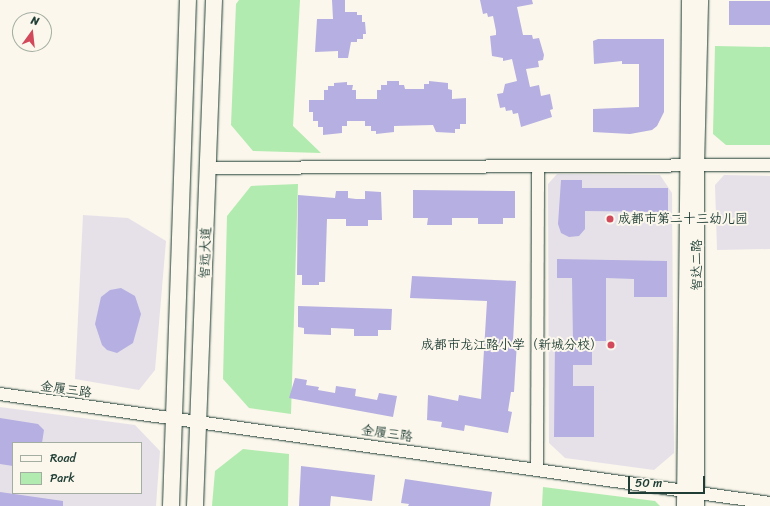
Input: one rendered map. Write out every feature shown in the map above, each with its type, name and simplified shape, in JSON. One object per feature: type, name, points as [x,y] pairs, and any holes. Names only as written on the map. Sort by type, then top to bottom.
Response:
[{"type":"main road","name":"智远大道","points":[[171,506],[188,0]]},
{"type":"main road","name":"智远大道","points":[[195,506],[200,422],[214,0]]},
{"type":"street","name":"智达二路","points":[[684,506],[693,496],[692,167],[689,0]]},
{"type":"street","name":"智达二路","points":[[692,167],[701,0]]},
{"type":"street","points":[[209,168],[538,168],[770,165]]},
{"type":"street","points":[[537,469],[538,168]]},
{"type":"street","name":"金履三路","points":[[0,394],[537,469],[693,496],[770,503]]},
{"type":"shaded area","name":"成都市龙江路小学（新城分校）","points":[[557,174],[660,175],[672,193],[674,453],[654,470],[565,458],[549,443],[548,184]]},
{"type":"shaded area","points":[[724,175],[770,176],[770,249],[717,250],[715,185]]},
{"type":"shaded area","points":[[83,215],[128,218],[166,241],[155,370],[139,390],[75,379]]},
{"type":"shaded area","points":[[0,407],[135,425],[160,451],[156,506],[0,506]]},
{"type":"green space","points":[[239,0],[300,0],[293,126],[321,153],[253,151],[231,125],[236,4]]},
{"type":"green space","points":[[715,46],[770,47],[770,145],[726,145],[713,134]]},
{"type":"green space","points":[[298,184],[291,414],[249,408],[223,379],[227,216],[251,186]]},
{"type":"green space","points":[[243,449],[289,454],[288,506],[212,506],[215,471]]},
{"type":"green space","points":[[543,487],[655,501],[660,506],[542,506]]},
{"type":"building","points":[[332,0],[345,0],[345,12],[357,12],[357,15],[362,15],[362,22],[365,22],[366,34],[363,34],[363,39],[357,39],[357,42],[351,42],[348,58],[338,58],[338,51],[315,52],[317,19],[333,19]]},
{"type":"building","points":[[480,0],[532,0],[533,4],[517,7],[523,35],[532,35],[533,39],[539,38],[544,55],[543,60],[538,61],[539,67],[526,69],[530,87],[539,85],[541,96],[550,94],[553,109],[550,110],[552,117],[521,127],[518,113],[513,114],[512,110],[506,111],[505,107],[500,108],[497,94],[503,93],[505,84],[517,81],[512,59],[503,61],[503,58],[492,56],[490,36],[496,35],[493,16],[488,17],[487,13],[483,14]]},
{"type":"building","points":[[729,1],[770,1],[770,25],[729,25]]},
{"type":"building","points":[[598,39],[664,39],[664,112],[657,126],[652,130],[630,134],[593,132],[593,109],[639,107],[639,64],[622,64],[622,61],[594,64],[593,41]]},
{"type":"building","points":[[387,81],[399,81],[399,85],[404,85],[405,89],[424,89],[424,84],[429,84],[429,81],[448,83],[448,89],[452,90],[452,99],[466,98],[466,124],[460,124],[460,129],[455,129],[455,133],[436,132],[433,125],[394,126],[394,132],[376,134],[376,131],[371,131],[371,126],[365,126],[365,121],[347,121],[347,126],[342,126],[342,133],[323,135],[323,127],[318,127],[318,121],[313,121],[313,112],[309,112],[309,100],[324,100],[324,90],[328,90],[328,86],[334,86],[334,83],[347,82],[347,85],[353,85],[352,90],[356,90],[356,99],[377,99],[377,90],[381,90],[381,85],[387,85]]},
{"type":"building","points":[[561,180],[582,180],[582,188],[668,188],[668,212],[585,211],[585,229],[579,236],[569,237],[561,233],[558,224]]},
{"type":"building","points":[[413,190],[515,191],[515,218],[503,218],[503,224],[478,224],[478,218],[452,218],[452,225],[427,225],[428,218],[413,218]]},
{"type":"building","points":[[336,191],[348,191],[348,198],[356,199],[365,199],[365,191],[381,192],[382,220],[368,220],[368,226],[346,226],[346,219],[327,219],[325,282],[319,282],[319,285],[302,285],[302,275],[297,275],[298,195],[335,198]]},
{"type":"building","points":[[557,259],[667,261],[667,297],[634,297],[634,279],[606,278],[606,341],[592,341],[592,365],[573,365],[573,386],[594,386],[594,437],[554,437],[555,342],[573,342],[572,278],[557,278]]},
{"type":"building","points":[[412,276],[516,281],[513,342],[517,342],[514,392],[511,392],[508,411],[512,412],[508,433],[465,425],[464,431],[441,427],[442,422],[427,420],[428,395],[458,401],[459,395],[481,399],[487,301],[410,298]]},
{"type":"building","points":[[121,288],[135,296],[141,314],[133,343],[117,353],[107,350],[102,345],[95,324],[101,297],[110,290]]},
{"type":"building","points":[[298,306],[392,309],[391,330],[378,330],[378,336],[354,336],[354,329],[331,328],[331,335],[304,334],[304,328],[298,327]]},
{"type":"building","points":[[295,378],[307,380],[306,385],[319,387],[318,390],[335,393],[336,386],[356,389],[355,396],[377,400],[379,393],[397,396],[393,417],[289,398]]},
{"type":"building","points":[[0,418],[38,424],[44,430],[42,442],[12,442],[12,466],[0,464]]},
{"type":"building","points":[[301,466],[375,475],[372,501],[331,496],[330,506],[299,506]]},
{"type":"building","points":[[405,479],[492,492],[490,506],[408,506],[409,504],[401,503]]},
{"type":"building","points":[[0,492],[63,501],[63,506],[0,506]]},
{"type":"place","name":"成都市第二十三幼儿园","points":[[610,219]]},
{"type":"place","name":"成都市龙江路小学（新城分校）","points":[[611,345]]}]
